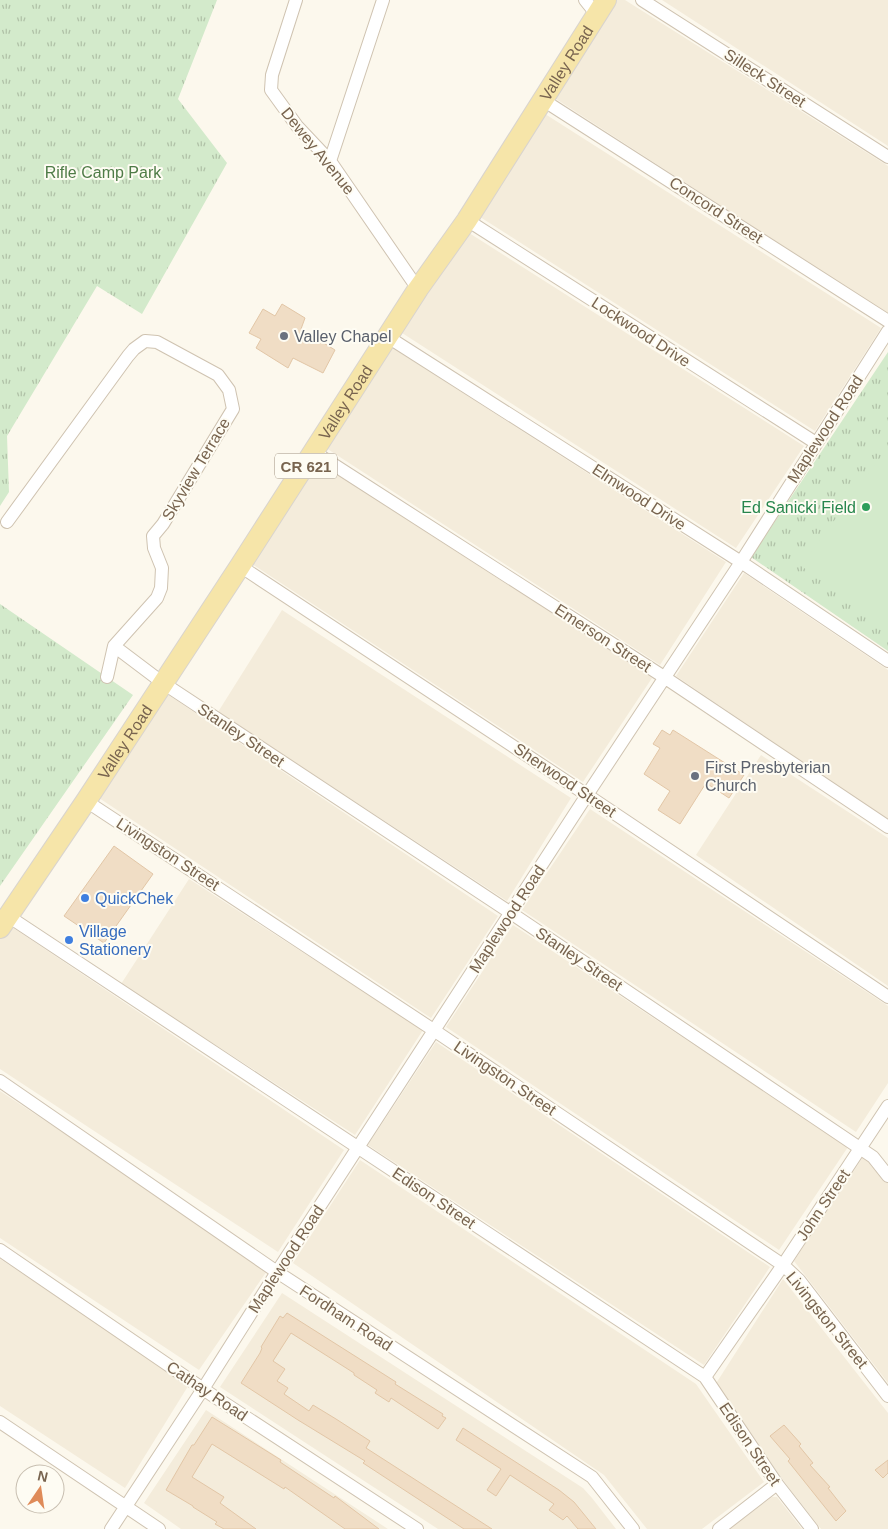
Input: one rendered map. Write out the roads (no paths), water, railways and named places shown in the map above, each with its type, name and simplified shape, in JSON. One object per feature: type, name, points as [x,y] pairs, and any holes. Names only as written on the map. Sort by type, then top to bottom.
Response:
[{"type":"main road","name":"Valley Road","points":[[4,922],[240,566],[418,289],[467,220],[543,100],[596,5]]},
{"type":"street","name":"Dewey Avenue","points":[[296,0],[272,75],[271,90],[297,126],[330,160],[418,289]]},
{"type":"street","points":[[330,160],[383,0]]},
{"type":"street","name":"Silleck Street","points":[[642,0],[888,157]]},
{"type":"street","name":"Concord Street","points":[[543,100],[888,321]]},
{"type":"street","name":"Lockwood Drive","points":[[467,220],[816,443]]},
{"type":"street","name":"Maplewood Road","points":[[111,1529],[587,794],[741,562],[888,331]]},
{"type":"street","name":"Elmwood Drive","points":[[388,337],[741,562],[888,661]]},
{"type":"street","name":"Skyview Terrace","points":[[7,522],[128,356],[145,341],[156,342],[218,376],[229,390],[233,409],[163,524],[153,536],[154,548],[162,568],[161,588],[157,598],[114,646],[107,677]]},
{"type":"street","name":"Emerson Street","points":[[314,452],[664,677],[888,827]]},
{"type":"street","name":"Sherwood Street","points":[[240,566],[587,794],[888,997]]},
{"type":"street","points":[[114,646],[163,682]]},
{"type":"street","name":"Stanley Street","points":[[163,682],[873,1157],[888,1176]]},
{"type":"street","name":"Livingston Street","points":[[86,800],[435,1031],[783,1265],[799,1280],[888,1396]]},
{"type":"street","name":"Edison Street","points":[[4,922],[358,1148],[705,1377],[777,1484],[812,1529]]},
{"type":"street","name":"Fordham Road","points":[[0,1081],[277,1272],[592,1477],[633,1529]]},
{"type":"street","name":"John Street","points":[[705,1377],[861,1150],[888,1106]]},
{"type":"street","name":"Cathay Road","points":[[0,1250],[203,1389],[417,1529]]},
{"type":"street","points":[[0,1422],[125,1508],[159,1529]]},
{"type":"street","points":[[719,1529],[777,1484]]},
{"type":"place","name":"Valley Chapel","points":[[284,336]]},
{"type":"place","name":"Ed Sanicki Field","points":[[866,507]]},
{"type":"place","name":"First Presbyterian Church","points":[[695,776]]},
{"type":"place","name":"QuickChek","points":[[85,898]]},
{"type":"place","name":"Village Stationery","points":[[69,940]]},
{"type":"park label","name":"Rifle Camp Park","points":[[103,172]]}]
